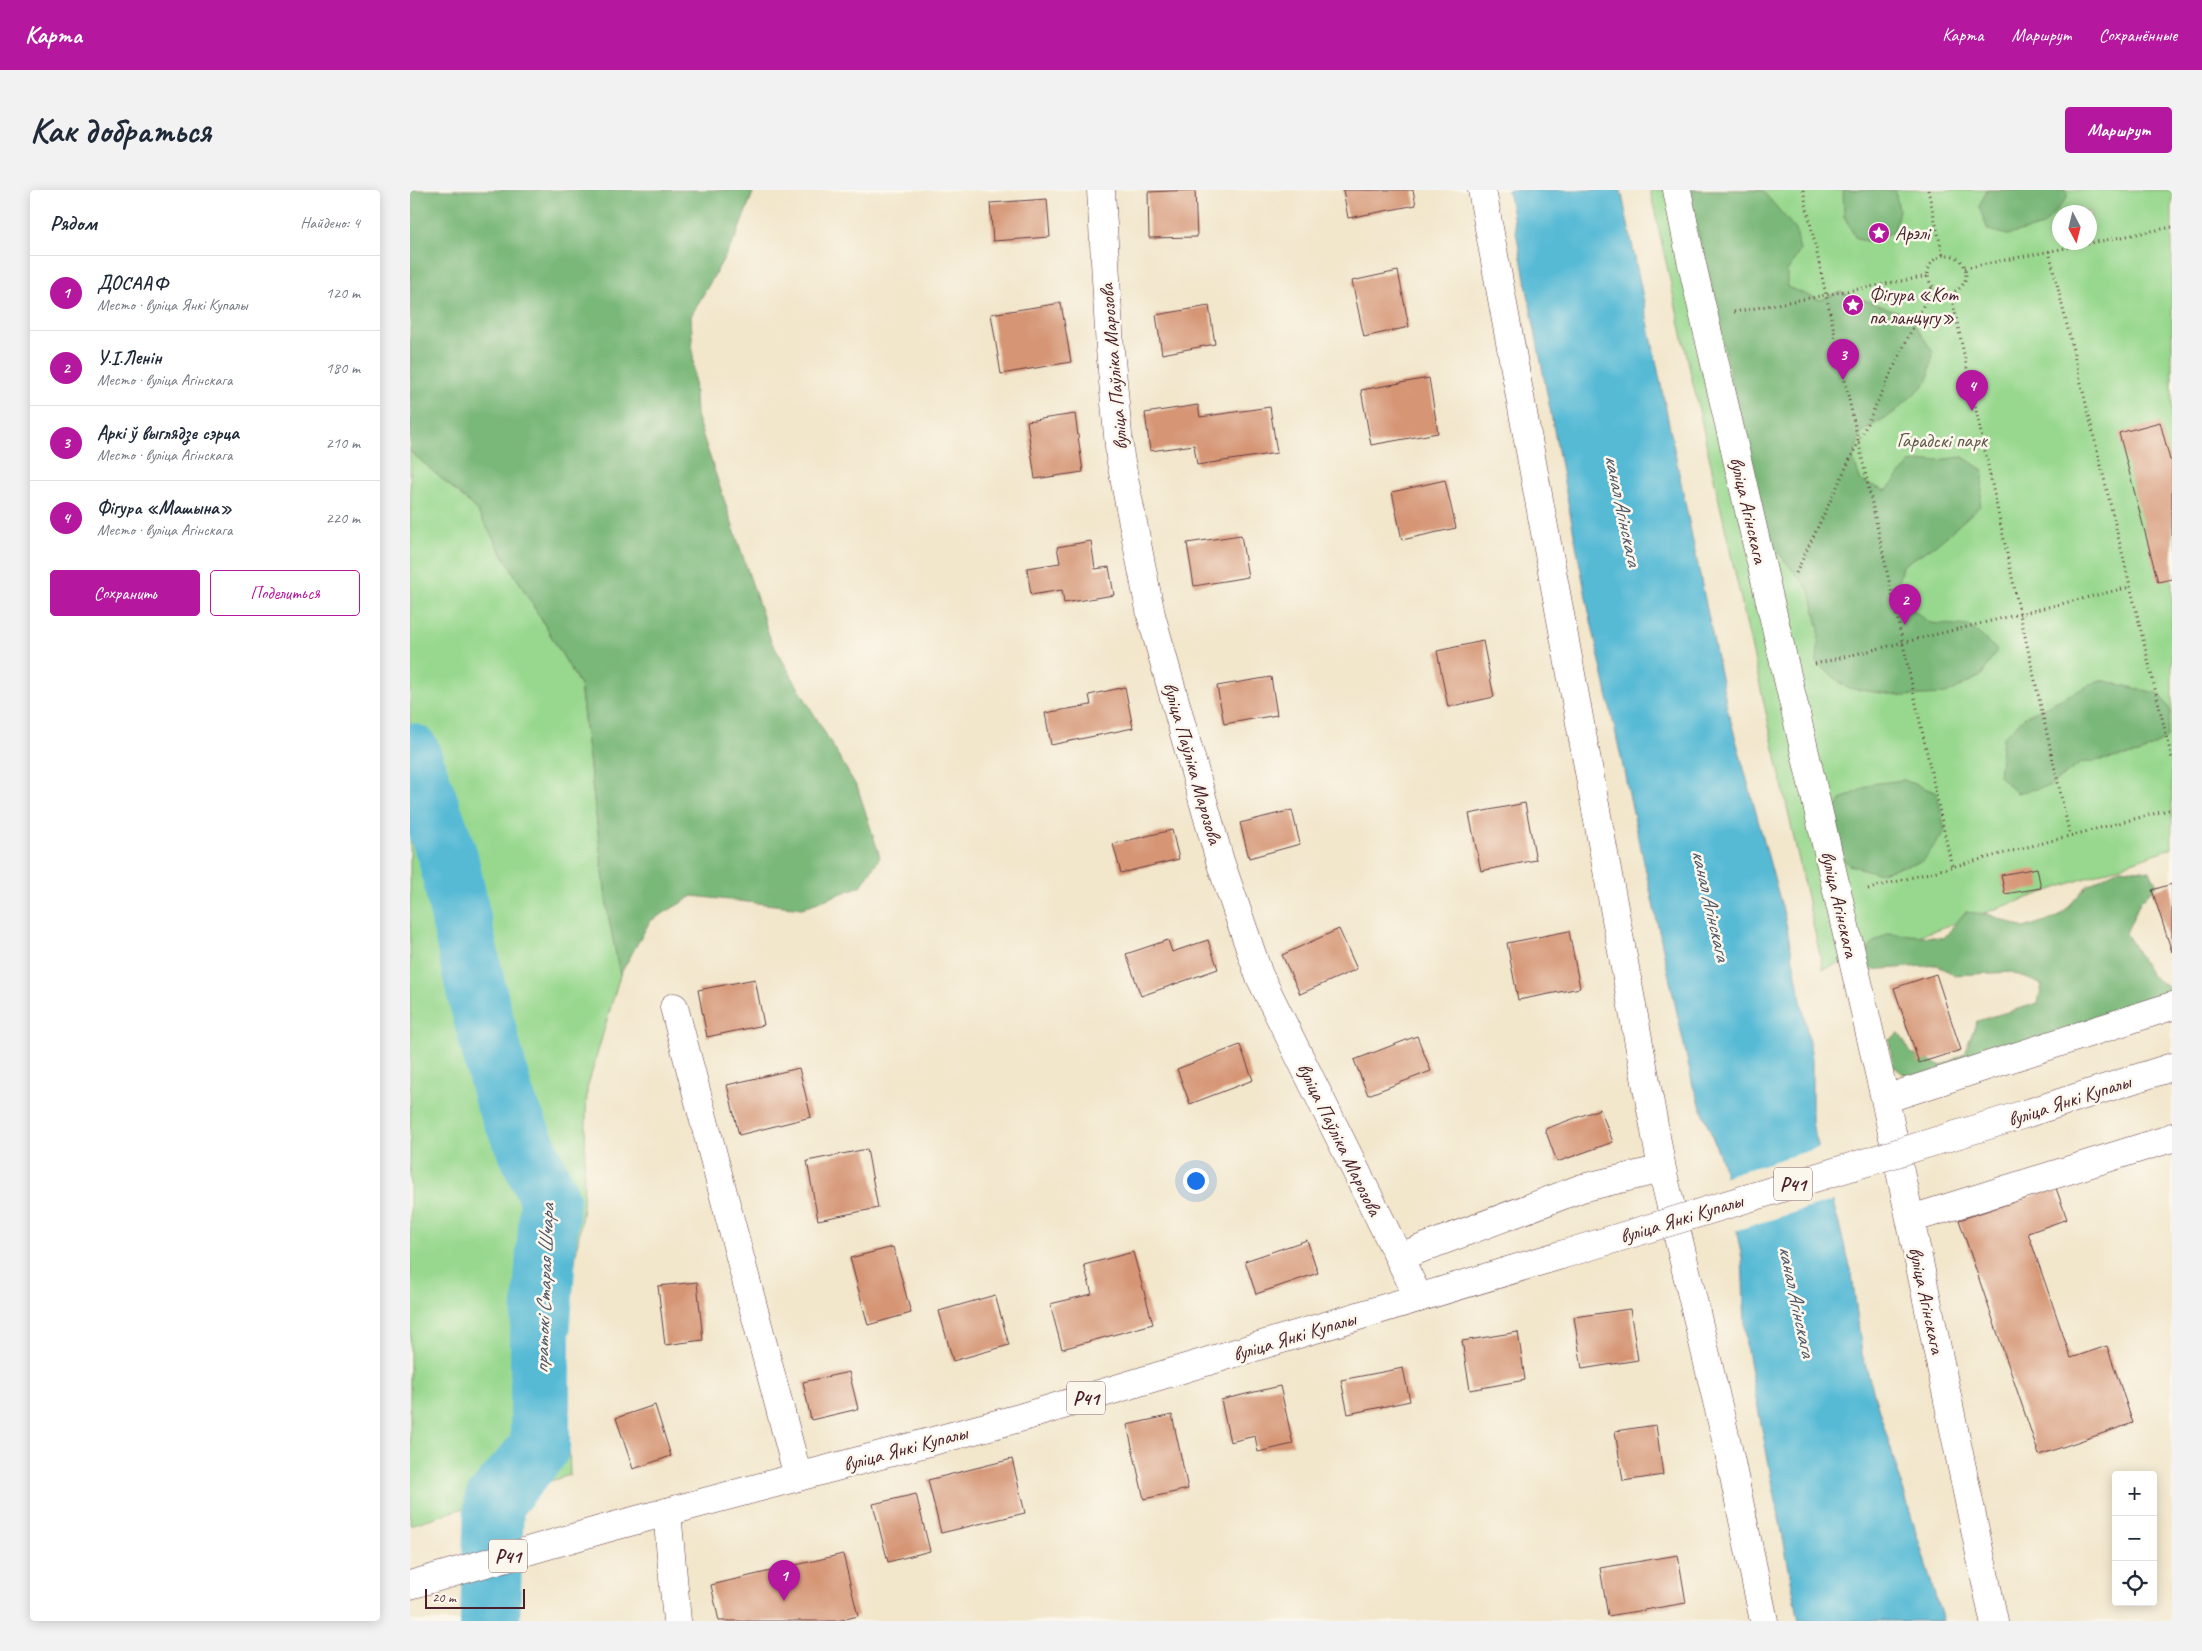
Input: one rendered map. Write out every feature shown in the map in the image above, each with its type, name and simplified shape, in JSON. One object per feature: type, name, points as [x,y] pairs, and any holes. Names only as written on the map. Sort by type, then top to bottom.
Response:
[{"type":"street","name":"вуліца Паўліка Марозова","points":[[1101,190],[1110,349],[1120,457],[1151,615],[1184,737],[1220,861],[1259,975],[1419,1298]]},
{"type":"street","points":[[1482,190],[1662,1169],[1728,1448],[1764,1621]]},
{"type":"street","name":"вуліца Агінскага","points":[[1677,190],[1786,671],[1886,1099],[1994,1621]]},
{"type":"street","points":[[1886,1099],[2172,1006]]},
{"type":"street","points":[[674,1007],[798,1477]]},
{"type":"street","name":"вуліца Янкі Купалы","points":[[410,1585],[607,1528],[1023,1417],[2025,1114],[2172,1067]]},
{"type":"street","points":[[1911,1220],[2171,1141]]},
{"type":"street","points":[[1399,1257],[1582,1188],[1662,1169]]},
{"type":"street","points":[[667,1512],[677,1621]]},
{"type":"path","points":[[1803,190],[1952,867]]},
{"type":"path","points":[[1928,190],[1944,255]]},
{"type":"path","points":[[1965,268],[2172,227]]},
{"type":"path","points":[[2049,251],[2172,760]]},
{"type":"path","points":[[1944,255],[1953,256],[1962,262],[1965,268],[1966,281],[1960,289],[1951,294],[1941,293],[1932,287],[1928,276],[1928,268],[1934,259],[1944,255]]},
{"type":"path","points":[[1705,317],[1928,276]]},
{"type":"path","points":[[1795,574],[1932,287]]},
{"type":"path","points":[[1951,294],[2070,836]]},
{"type":"path","points":[[1786,671],[2130,587]]},
{"type":"path","points":[[1839,897],[2172,809]]},
{"type":"green space","points":[[410,190],[754,190],[736,237],[691,316],[696,415],[771,641],[858,789],[880,857],[861,886],[802,908],[693,896],[650,921],[620,975],[608,914],[580,685],[476,509],[410,451]]},
{"type":"green space","name":"Гарадскі парк","points":[[1650,190],[2172,190],[2172,848],[1823,969]]},
{"type":"green space","points":[[1687,190],[1762,190],[1796,230],[1800,251],[1787,271],[1787,287],[1820,300],[1840,292],[1908,315],[1933,352],[1928,381],[1896,411],[1861,433],[1853,459],[1861,481],[1886,491],[1910,463],[1963,457],[1984,471],[1980,506],[1941,541],[1902,566],[1895,596],[1930,623],[1970,626],[1997,650],[1981,676],[1946,694],[1901,696],[1847,688],[1817,663],[1819,630],[1810,591],[1761,532],[1707,266]]},
{"type":"green space","points":[[1843,190],[1895,190],[1899,210],[1894,231],[1873,242],[1856,239],[1844,216]]},
{"type":"green space","points":[[1987,190],[2067,190],[2067,198],[2061,205],[2052,205],[2052,216],[2043,226],[2008,235],[1988,230],[1979,207]]},
{"type":"green space","points":[[410,451],[476,509],[580,685],[608,914],[620,975],[587,1089],[583,1207],[565,1331],[570,1475],[410,1525]]},
{"type":"green space","points":[[2100,680],[2160,694],[2170,710],[2167,738],[2139,754],[2081,763],[2049,786],[2017,793],[1999,776],[2003,737],[2026,716]]},
{"type":"green space","points":[[1904,780],[1937,793],[1945,831],[1923,861],[1877,873],[1849,865],[1833,848],[1829,821],[1841,800],[1871,784]]},
{"type":"green space","points":[[2120,868],[2150,871],[2157,885],[2140,902],[2126,933],[2151,975],[2172,990],[2172,1004],[1909,1078],[1893,1066],[1889,1040],[1899,1033],[1911,1053],[1942,1066],[1964,1054],[1977,1021],[2038,1003],[2042,985],[2012,972],[1954,975],[1938,965],[1868,970],[1860,962],[1874,942],[1888,933],[1944,938],[1965,912],[1988,914],[2024,928],[2060,916],[2087,886]]},
{"type":"water","name":"канал Агінскага","points":[[1508,190],[1621,190],[1727,707],[1785,918],[1812,1057],[1812,1123],[1852,1274],[1862,1354],[1943,1621],[1799,1621],[1746,1346],[1742,1258],[1722,1162],[1693,1086],[1588,607]]},
{"type":"pier","points":[[1821,1147],[1835,1200],[1734,1231],[1722,1177]]},
{"type":"building","points":[[1195,190],[1197,237],[1149,238],[1148,192]]},
{"type":"building","points":[[1343,190],[1413,190],[1416,205],[1348,218]]},
{"type":"building","points":[[1047,199],[1050,237],[993,241],[990,203]]},
{"type":"building","points":[[1398,271],[1409,327],[1364,337],[1352,281]]},
{"type":"building","points":[[1061,303],[1071,362],[1001,374],[991,314]]},
{"type":"building","points":[[1209,306],[1215,344],[1162,354],[1156,315]]},
{"type":"building","points":[[1429,378],[1438,433],[1371,445],[1361,390]]},
{"type":"building","points":[[1198,405],[1200,417],[1270,407],[1277,453],[1197,465],[1194,445],[1150,451],[1145,413]]},
{"type":"building","points":[[1075,414],[1083,472],[1035,479],[1027,421]]},
{"type":"building","points":[[2160,422],[2170,460],[2172,460],[2172,579],[2158,582],[2119,433]]},
{"type":"building","points":[[1445,480],[1456,528],[1402,540],[1392,492]]},
{"type":"building","points":[[1241,535],[1248,577],[1194,586],[1187,543]]},
{"type":"building","points":[[1091,541],[1095,569],[1109,567],[1114,595],[1064,603],[1062,590],[1031,595],[1027,568],[1060,563],[1057,547]]},
{"type":"building","points":[[1483,641],[1494,697],[1448,707],[1437,651]]},
{"type":"building","points":[[1271,677],[1277,715],[1224,724],[1217,686]]},
{"type":"building","points":[[1125,687],[1133,728],[1051,745],[1045,713],[1091,705],[1089,695]]},
{"type":"building","points":[[1525,803],[1536,860],[1481,871],[1469,814]]},
{"type":"building","points":[[1292,810],[1300,844],[1249,858],[1240,823]]},
{"type":"building","points":[[1172,830],[1179,859],[1121,873],[1113,844]]},
{"type":"building","points":[[2037,868],[2041,888],[2005,894],[2001,875]]},
{"type":"building","points":[[2172,884],[2172,952],[2152,890]]},
{"type":"building","points":[[1339,929],[1357,969],[1300,994],[1282,955]]},
{"type":"building","points":[[1569,931],[1580,988],[1518,1000],[1507,943]]},
{"type":"building","points":[[1168,940],[1172,952],[1208,940],[1218,969],[1141,996],[1126,954]]},
{"type":"building","points":[[1936,974],[1961,1050],[1919,1063],[1894,988]]},
{"type":"building","points":[[755,979],[764,1025],[707,1037],[698,990]]},
{"type":"building","points":[[1417,1036],[1431,1071],[1368,1095],[1354,1060]]},
{"type":"building","points":[[1240,1045],[1253,1080],[1190,1104],[1177,1069]]},
{"type":"building","points":[[799,1068],[811,1117],[739,1135],[727,1085]]},
{"type":"building","points":[[1600,1109],[1613,1142],[1557,1162],[1545,1129]]},
{"type":"building","points":[[867,1149],[878,1208],[818,1220],[807,1161]]},
{"type":"building","points":[[2056,1188],[2067,1219],[2028,1233],[2071,1358],[2107,1346],[2133,1423],[2039,1455],[1959,1220]]},
{"type":"building","points":[[1307,1240],[1318,1273],[1256,1294],[1245,1261]]},
{"type":"building","points":[[893,1247],[911,1313],[868,1325],[850,1258]]},
{"type":"building","points":[[1133,1252],[1153,1324],[1062,1349],[1050,1304],[1092,1294],[1084,1265]]},
{"type":"building","points":[[697,1282],[703,1340],[665,1345],[658,1286]]},
{"type":"building","points":[[995,1295],[1009,1345],[953,1361],[939,1311]]},
{"type":"building","points":[[1630,1309],[1638,1360],[1582,1369],[1574,1317]]},
{"type":"building","points":[[1518,1332],[1525,1380],[1470,1390],[1462,1341]]},
{"type":"building","points":[[1403,1368],[1410,1401],[1348,1414],[1341,1380]]},
{"type":"building","points":[[849,1372],[858,1409],[811,1420],[803,1382]]},
{"type":"building","points":[[1280,1386],[1293,1444],[1258,1452],[1255,1436],[1230,1442],[1221,1400]]},
{"type":"building","points":[[655,1405],[671,1456],[633,1469],[616,1418]]},
{"type":"building","points":[[1172,1415],[1188,1489],[1144,1499],[1127,1425]]},
{"type":"building","points":[[1656,1425],[1663,1475],[1623,1481],[1615,1431]]},
{"type":"building","points":[[1012,1459],[1025,1513],[941,1533],[928,1480]]},
{"type":"building","points":[[916,1494],[930,1551],[888,1562],[873,1504]]},
{"type":"building","points":[[843,1554],[858,1616],[837,1621],[719,1621],[711,1585]]},
{"type":"building","points":[[1678,1555],[1686,1603],[1608,1616],[1600,1568]]},
{"type":"waterway","name":"пратокі Старая Шчара","points":[[410,753],[448,857],[476,990],[504,1098],[550,1200],[540,1334],[540,1447],[494,1502],[490,1621]]},
{"type":"place","name":"Арэлі","points":[[1879,233]]},
{"type":"place","name":"Фігура «Кот па ланцугу»","points":[[1853,305]]},
{"type":"place","name":"Аркі ў выглядзе сэрца","points":[[1843,380]]},
{"type":"place","name":"Фігура «Машына»","points":[[1972,411]]},
{"type":"place","name":"У.І.Ленін","points":[[1905,625]]},
{"type":"place","name":"ДОСААФ","points":[[784,1601]]}]
